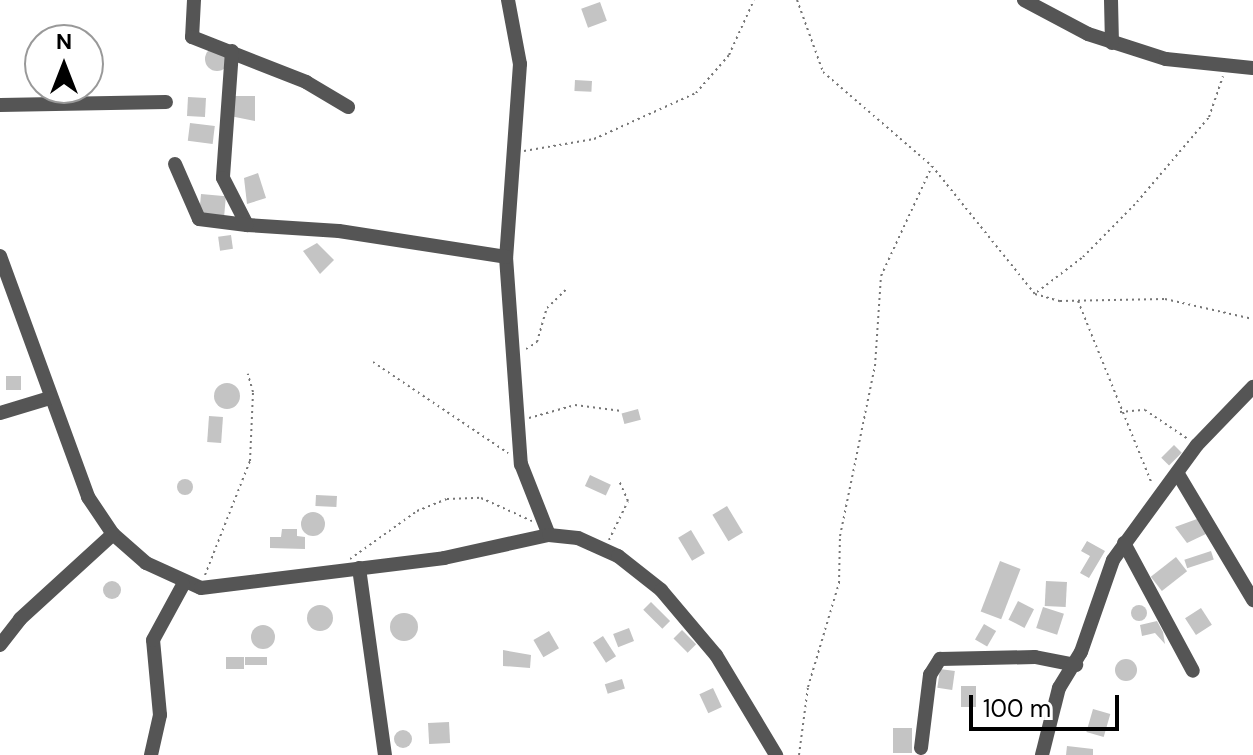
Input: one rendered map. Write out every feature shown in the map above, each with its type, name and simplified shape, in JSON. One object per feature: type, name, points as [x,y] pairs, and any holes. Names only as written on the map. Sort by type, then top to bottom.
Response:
[{"type":"street","points":[[194,0],[190,35],[232,51],[348,107]]},
{"type":"street","points":[[508,0],[520,64],[511,152],[506,257],[521,421],[521,464],[547,529]]},
{"type":"street","points":[[1024,0],[1112,43],[1226,68],[1253,68]]},
{"type":"street","points":[[1111,0],[1112,43]]},
{"type":"street","points":[[232,51],[223,178],[247,225]]},
{"type":"street","points":[[0,105],[166,102]]},
{"type":"street","points":[[175,164],[199,219],[339,231],[506,257]]},
{"type":"street","points":[[0,256],[88,497],[113,534],[183,585],[201,588],[444,558],[547,529],[605,548],[661,590],[716,655],[776,755]]},
{"type":"street","points":[[1042,755],[1059,688],[1076,665],[1102,584],[1124,543],[1197,445],[1253,387]]},
{"type":"street","points":[[0,413],[50,398]]},
{"type":"street","points":[[1178,474],[1253,600]]},
{"type":"street","points":[[0,645],[20,619],[113,534]]},
{"type":"street","points":[[1124,543],[1193,671]]},
{"type":"street","points":[[352,569],[385,755]]},
{"type":"street","points":[[151,755],[160,715],[153,640],[183,585]]},
{"type":"street","points":[[921,748],[930,675],[940,659],[1035,657],[1076,665]]},
{"type":"path","points":[[511,152],[594,139],[696,93],[729,55],[754,0]]},
{"type":"path","points":[[797,0],[823,72],[932,166],[1035,294],[1077,300],[1165,299],[1253,319]]},
{"type":"path","points":[[1035,294],[1083,257],[1209,117],[1226,68]]},
{"type":"path","points":[[799,755],[808,687],[839,583],[838,549],[875,366],[881,276],[932,166]]},
{"type":"path","points":[[514,353],[535,345],[547,308],[567,289]]},
{"type":"path","points":[[1077,300],[1119,413],[1156,499]]},
{"type":"path","points":[[373,362],[521,464]]},
{"type":"path","points":[[201,588],[250,461],[248,374]]},
{"type":"path","points":[[521,421],[575,405],[622,411]]},
{"type":"path","points":[[1119,413],[1145,410],[1197,445]]},
{"type":"path","points":[[605,548],[626,511],[619,481]]},
{"type":"path","points":[[352,569],[362,548],[447,499],[481,498],[547,529]]},
{"type":"building","points":[[600,2],[607,21],[588,28],[581,9]]},
{"type":"building","points":[[217,47],[225,51],[229,59],[225,67],[217,71],[209,67],[205,59],[209,51]]},
{"type":"building","points":[[575,80],[592,81],[591,92],[574,91]]},
{"type":"building","points":[[230,96],[255,96],[255,121],[230,116]]},
{"type":"building","points":[[188,97],[206,98],[205,117],[187,116]]},
{"type":"building","points":[[190,123],[215,126],[213,144],[188,141]]},
{"type":"building","points":[[258,173],[266,198],[247,204],[244,178]]},
{"type":"building","points":[[201,194],[226,196],[224,216],[199,214]]},
{"type":"building","points":[[231,235],[233,249],[220,251],[218,237]]},
{"type":"building","points":[[317,243],[334,260],[320,274],[303,251]]},
{"type":"building","points":[[6,376],[21,376],[21,390],[6,390]]},
{"type":"building","points":[[227,383],[236,387],[240,396],[236,405],[227,409],[218,405],[214,396],[218,387]]},
{"type":"building","points":[[638,409],[641,420],[624,424],[622,413]]},
{"type":"building","points":[[209,416],[223,417],[221,443],[207,442]]},
{"type":"building","points":[[1174,445],[1182,453],[1169,466],[1161,458]]},
{"type":"building","points":[[590,475],[611,485],[606,496],[585,486]]},
{"type":"building","points":[[185,479],[191,481],[191,493],[185,495],[179,493],[177,487],[179,481]]},
{"type":"building","points":[[316,495],[337,496],[336,507],[315,506]]},
{"type":"building","points":[[727,506],[743,533],[728,541],[712,515]]},
{"type":"building","points":[[313,512],[321,516],[325,524],[321,532],[313,536],[305,532],[301,524],[305,516]]},
{"type":"building","points":[[1197,519],[1208,533],[1187,543],[1175,527]]},
{"type":"building","points":[[282,529],[297,529],[297,536],[305,537],[305,549],[270,548],[270,537],[281,537]]},
{"type":"building","points":[[691,530],[705,553],[692,561],[678,538]]},
{"type":"building","points":[[1087,541],[1105,551],[1089,578],[1080,573],[1090,556],[1081,551]]},
{"type":"building","points":[[1211,551],[1214,560],[1187,568],[1184,560]]},
{"type":"building","points":[[1176,557],[1187,571],[1162,591],[1151,577]]},
{"type":"building","points":[[1000,561],[1021,569],[1001,619],[981,611]]},
{"type":"building","points":[[108,581],[116,581],[121,590],[119,597],[108,599],[103,594],[103,586]]},
{"type":"building","points":[[1046,581],[1067,582],[1066,607],[1045,606]]},
{"type":"building","points":[[1018,601],[1034,609],[1025,628],[1008,620]]},
{"type":"building","points":[[651,602],[670,621],[662,629],[643,610]]},
{"type":"building","points":[[320,605],[329,609],[333,618],[329,627],[320,631],[311,627],[307,618],[311,609]]},
{"type":"building","points":[[1139,605],[1145,607],[1145,619],[1139,621],[1133,619],[1131,613],[1133,607]]},
{"type":"building","points":[[1043,607],[1064,614],[1057,635],[1036,628]]},
{"type":"building","points":[[1201,608],[1212,625],[1196,635],[1185,618]]},
{"type":"building","points":[[404,613],[414,617],[418,627],[414,637],[404,641],[394,637],[390,627],[394,617]]},
{"type":"building","points":[[1157,621],[1165,644],[1155,633],[1142,636],[1140,625]]},
{"type":"building","points":[[984,624],[996,631],[987,647],[975,640]]},
{"type":"building","points":[[263,625],[272,628],[275,637],[272,646],[263,649],[254,646],[251,637],[254,628]]},
{"type":"building","points":[[629,628],[634,641],[618,647],[613,634]]},
{"type":"building","points":[[682,630],[696,644],[688,653],[674,638]]},
{"type":"building","points":[[549,631],[559,648],[543,657],[533,640]]},
{"type":"building","points":[[603,636],[616,656],[606,663],[593,643]]},
{"type":"building","points":[[503,650],[531,655],[530,668],[503,666]]},
{"type":"building","points":[[226,657],[244,657],[244,669],[226,669]]},
{"type":"building","points":[[245,657],[267,657],[267,665],[245,665]]},
{"type":"building","points":[[1126,659],[1134,662],[1137,670],[1134,678],[1126,681],[1118,678],[1115,670],[1118,662]]},
{"type":"building","points":[[940,669],[955,671],[952,690],[937,688]]},
{"type":"building","points":[[622,679],[625,689],[608,694],[605,684]]},
{"type":"building","points":[[961,686],[976,686],[976,707],[961,707]]},
{"type":"building","points":[[713,688],[722,707],[708,713],[699,694]]},
{"type":"building","points":[[1093,709],[1110,714],[1104,737],[1086,732]]},
{"type":"building","points":[[449,722],[450,743],[429,744],[428,723]]},
{"type":"building","points":[[893,728],[912,728],[912,753],[893,753]]},
{"type":"building","points":[[403,730],[412,739],[403,748],[394,739]]},
{"type":"building","points":[[1067,746],[1093,749],[1093,755],[1066,755]]}]
